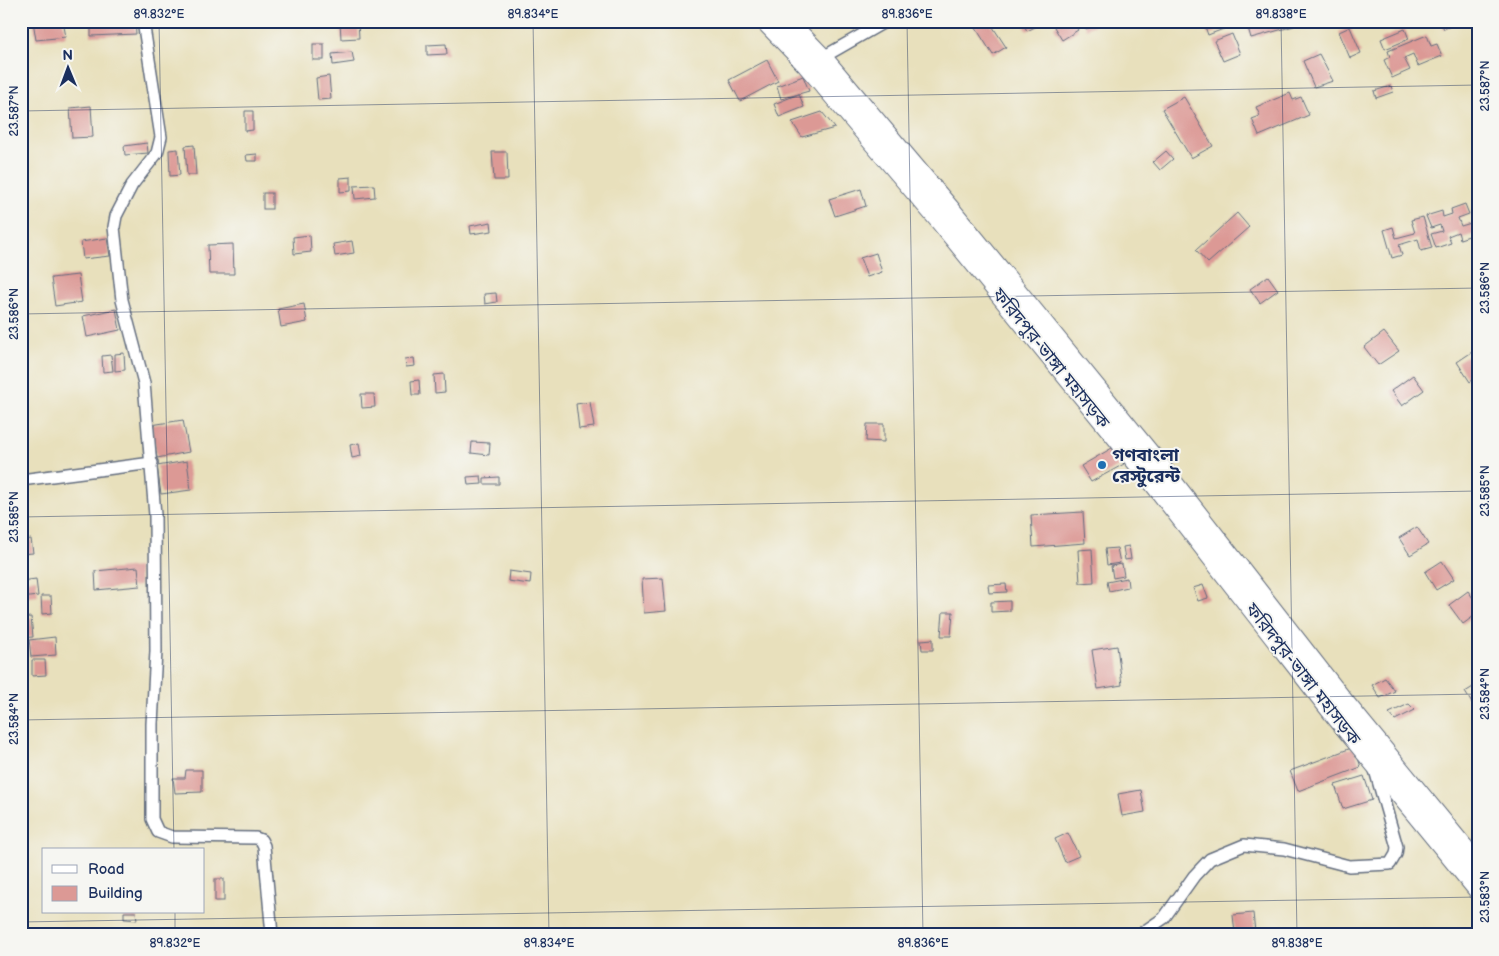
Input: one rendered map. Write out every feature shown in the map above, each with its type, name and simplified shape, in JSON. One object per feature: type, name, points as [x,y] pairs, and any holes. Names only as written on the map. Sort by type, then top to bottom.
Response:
[{"type":"highway","name":"ফরিদপুর-ভাঙ্গা মহাসড়ক","points":[[765,21],[815,61]]},
{"type":"highway","name":"ফরিদপুর-ভাঙ্গা মহাসড়ক","points":[[787,21],[815,61],[951,210],[1164,471],[1478,890]]},
{"type":"highway","name":"ফরিদপুর-ভাঙ্গা মহাসড়ক","points":[[1379,757],[1478,866]]},
{"type":"street","points":[[143,21],[161,138],[157,153],[132,185],[116,216],[114,227],[122,300],[144,383],[156,515],[156,651],[152,724],[152,819],[158,832],[172,837],[256,838],[261,840],[264,846],[272,935]]},
{"type":"street","points":[[815,61],[886,21]]},
{"type":"street","points":[[21,480],[152,463]]},
{"type":"street","points":[[1139,935],[1164,918],[1194,876],[1210,859],[1244,845],[1284,849],[1349,866],[1390,864],[1396,854],[1397,847],[1379,757]]},
{"type":"building","points":[[33,21],[63,21],[66,37],[36,40]]},
{"type":"building","points":[[91,21],[135,21],[136,34],[91,36]]},
{"type":"building","points":[[148,21],[173,21],[174,27],[148,28]]},
{"type":"building","points":[[340,21],[358,21],[359,38],[341,39]]},
{"type":"building","points":[[989,21],[1006,47],[993,55],[972,22]]},
{"type":"building","points":[[1022,21],[1047,21],[1027,31]]},
{"type":"building","points":[[1061,21],[1073,21],[1078,30],[1062,40],[1054,27]]},
{"type":"building","points":[[1083,21],[1102,21],[1086,29]]},
{"type":"building","points":[[1203,21],[1235,21],[1236,24],[1208,35]]},
{"type":"building","points":[[1246,21],[1292,21],[1294,26],[1251,38]]},
{"type":"building","points":[[1440,21],[1462,21],[1444,29]]},
{"type":"building","points":[[1350,27],[1361,53],[1350,58],[1339,32]]},
{"type":"building","points":[[1405,29],[1409,39],[1385,49],[1381,39]]},
{"type":"building","points":[[1232,34],[1240,54],[1223,61],[1214,41]]},
{"type":"building","points":[[1427,35],[1431,46],[1437,44],[1442,56],[1418,66],[1413,54],[1404,58],[1410,70],[1392,78],[1384,60],[1390,57],[1388,51]]},
{"type":"building","points":[[313,44],[324,44],[324,60],[313,60]]},
{"type":"building","points":[[446,44],[447,54],[427,55],[427,45]]},
{"type":"building","points":[[352,52],[354,62],[333,65],[332,54]]},
{"type":"building","points":[[1319,54],[1333,81],[1314,87],[1303,61]]},
{"type":"building","points":[[767,60],[778,81],[740,101],[729,80]]},
{"type":"building","points":[[21,65],[26,65],[26,89],[21,89]]},
{"type":"building","points":[[329,76],[331,99],[318,100],[316,78]]},
{"type":"building","points":[[803,76],[809,91],[781,99],[777,86]]},
{"type":"building","points":[[1391,86],[1393,92],[1376,98],[1374,91]]},
{"type":"building","points":[[1290,93],[1293,100],[1301,97],[1309,115],[1259,136],[1252,119],[1260,116],[1256,107]]},
{"type":"building","points":[[799,94],[804,107],[779,117],[774,104]]},
{"type":"building","points":[[1184,97],[1213,146],[1191,158],[1162,109]]},
{"type":"building","points":[[91,106],[93,137],[72,138],[70,108]]},
{"type":"building","points":[[245,111],[253,111],[253,130],[245,131]]},
{"type":"building","points":[[822,112],[835,128],[802,137],[792,122]]},
{"type":"building","points":[[147,143],[148,153],[125,155],[124,146]]},
{"type":"building","points":[[194,145],[196,175],[187,175],[185,146]]},
{"type":"building","points":[[178,149],[180,175],[170,176],[169,150]]},
{"type":"building","points":[[1166,151],[1173,159],[1160,170],[1153,162]]},
{"type":"building","points":[[492,152],[507,152],[508,180],[494,180]]},
{"type":"building","points":[[257,154],[257,161],[247,161],[246,155]]},
{"type":"building","points":[[21,171],[28,171],[29,186],[21,186]]},
{"type":"building","points":[[351,177],[351,191],[340,192],[340,178]]},
{"type":"building","points":[[374,185],[375,197],[355,199],[354,186]]},
{"type":"building","points":[[861,189],[866,206],[835,216],[829,199]]},
{"type":"building","points":[[263,193],[272,193],[272,209],[263,209]]},
{"type":"building","points":[[1465,204],[1469,214],[1458,218],[1461,226],[1471,223],[1475,234],[1460,239],[1458,232],[1448,236],[1451,243],[1436,248],[1431,234],[1442,231],[1440,225],[1431,228],[1426,216],[1442,211],[1443,217],[1452,214],[1451,209]]},
{"type":"building","points":[[1237,213],[1249,227],[1208,263],[1196,250]]},
{"type":"building","points":[[1423,217],[1432,248],[1421,251],[1418,239],[1399,245],[1402,255],[1392,258],[1384,230],[1393,227],[1396,238],[1415,233],[1411,220]]},
{"type":"building","points":[[491,222],[492,231],[471,234],[470,226]]},
{"type":"building","points":[[310,235],[311,252],[294,254],[293,237]]},
{"type":"building","points":[[107,238],[110,256],[83,259],[81,242]]},
{"type":"building","points":[[352,241],[354,253],[335,256],[333,244]]},
{"type":"building","points":[[233,244],[234,274],[209,274],[208,245]]},
{"type":"building","points":[[876,253],[882,272],[867,277],[860,258]]},
{"type":"building","points":[[78,275],[82,302],[55,306],[51,278]]},
{"type":"building","points":[[1268,276],[1278,290],[1260,303],[1250,289]]},
{"type":"building","points":[[496,293],[497,302],[485,304],[484,294]]},
{"type":"building","points":[[304,304],[307,322],[281,327],[278,309]]},
{"type":"building","points":[[116,309],[120,330],[87,337],[83,316]]},
{"type":"building","points":[[1384,332],[1399,351],[1378,365],[1364,347]]},
{"type":"building","points":[[1478,348],[1478,376],[1470,382],[1457,362]]},
{"type":"building","points":[[124,353],[125,370],[115,371],[115,354]]},
{"type":"building","points":[[111,355],[113,371],[103,372],[102,356]]},
{"type":"building","points":[[414,358],[415,366],[406,367],[405,359]]},
{"type":"building","points":[[444,374],[445,392],[435,393],[434,375]]},
{"type":"building","points":[[1413,375],[1424,390],[1402,406],[1391,391]]},
{"type":"building","points":[[419,380],[420,395],[412,395],[411,381]]},
{"type":"building","points":[[361,394],[374,394],[375,407],[362,408]]},
{"type":"building","points":[[590,402],[594,427],[579,429],[576,404]]},
{"type":"building","points":[[183,420],[189,452],[157,458],[151,425]]},
{"type":"building","points":[[867,424],[884,424],[884,442],[866,441]]},
{"type":"building","points":[[472,442],[490,443],[489,455],[471,453]]},
{"type":"building","points":[[359,443],[361,456],[352,458],[350,445]]},
{"type":"building","name":"গণবাংলা রেস্টুরেন্ট","points":[[1112,448],[1124,464],[1091,482],[1081,466]]},
{"type":"building","points":[[187,461],[191,490],[161,494],[157,466]]},
{"type":"building","points":[[481,476],[482,484],[468,485],[467,477]]},
{"type":"building","points":[[499,477],[499,484],[484,484],[484,478]]},
{"type":"building","points":[[1083,512],[1085,543],[1033,547],[1031,515]]},
{"type":"building","points":[[1417,527],[1428,544],[1410,555],[1399,538]]},
{"type":"building","points":[[31,539],[33,553],[21,554],[21,541]]},
{"type":"building","points":[[1129,546],[1131,559],[1125,560],[1123,547]]},
{"type":"building","points":[[1117,548],[1120,563],[1107,565],[1105,549]]},
{"type":"building","points":[[1092,549],[1094,582],[1080,583],[1078,550]]},
{"type":"building","points":[[1442,561],[1454,579],[1436,590],[1425,572]]},
{"type":"building","points":[[1122,564],[1124,576],[1113,578],[1111,566]]},
{"type":"building","points":[[138,567],[140,586],[96,590],[95,571]]},
{"type":"building","points":[[509,571],[531,574],[530,584],[508,581]]},
{"type":"building","points":[[663,578],[666,611],[644,613],[642,579]]},
{"type":"building","points":[[1127,578],[1128,587],[1109,591],[1107,582]]},
{"type":"building","points":[[36,579],[38,596],[21,598],[21,581]]},
{"type":"building","points":[[1006,584],[1007,592],[989,593],[988,585]]},
{"type":"building","points":[[1203,585],[1208,598],[1198,601],[1193,588]]},
{"type":"building","points":[[1468,591],[1478,605],[1478,613],[1463,624],[1449,605]]},
{"type":"building","points":[[41,596],[51,596],[52,613],[42,614]]},
{"type":"building","points":[[1010,601],[1010,611],[991,612],[991,602]]},
{"type":"building","points":[[943,612],[953,612],[951,636],[941,636]]},
{"type":"building","points":[[31,617],[33,637],[21,638],[21,618]]},
{"type":"building","points":[[55,637],[56,655],[31,657],[29,640]]},
{"type":"building","points":[[933,639],[933,650],[922,650],[921,640]]},
{"type":"building","points":[[1117,646],[1122,685],[1098,689],[1092,650]]},
{"type":"building","points":[[32,660],[45,660],[46,675],[32,676]]},
{"type":"building","points":[[1385,678],[1395,691],[1380,698],[1372,685]]},
{"type":"building","points":[[1478,684],[1478,713],[1465,692]]},
{"type":"building","points":[[1409,704],[1415,710],[1395,720],[1389,713]]},
{"type":"building","points":[[1354,747],[1361,767],[1298,791],[1290,771]]},
{"type":"building","points":[[186,770],[202,770],[202,792],[175,793],[173,778],[185,778]]},
{"type":"building","points":[[1364,776],[1372,800],[1343,809],[1335,785]]},
{"type":"building","points":[[1141,790],[1145,812],[1122,816],[1118,794]]},
{"type":"building","points":[[1068,833],[1079,856],[1065,862],[1055,839]]},
{"type":"building","points":[[215,879],[224,879],[224,901],[215,901]]},
{"type":"building","points":[[1253,913],[1255,932],[1235,934],[1233,915]]},
{"type":"building","points":[[124,914],[136,914],[137,920],[124,919]]},
{"type":"place","name":"গণবাংলা রেস্টুরেন্ট","points":[[1102,465]]}]
